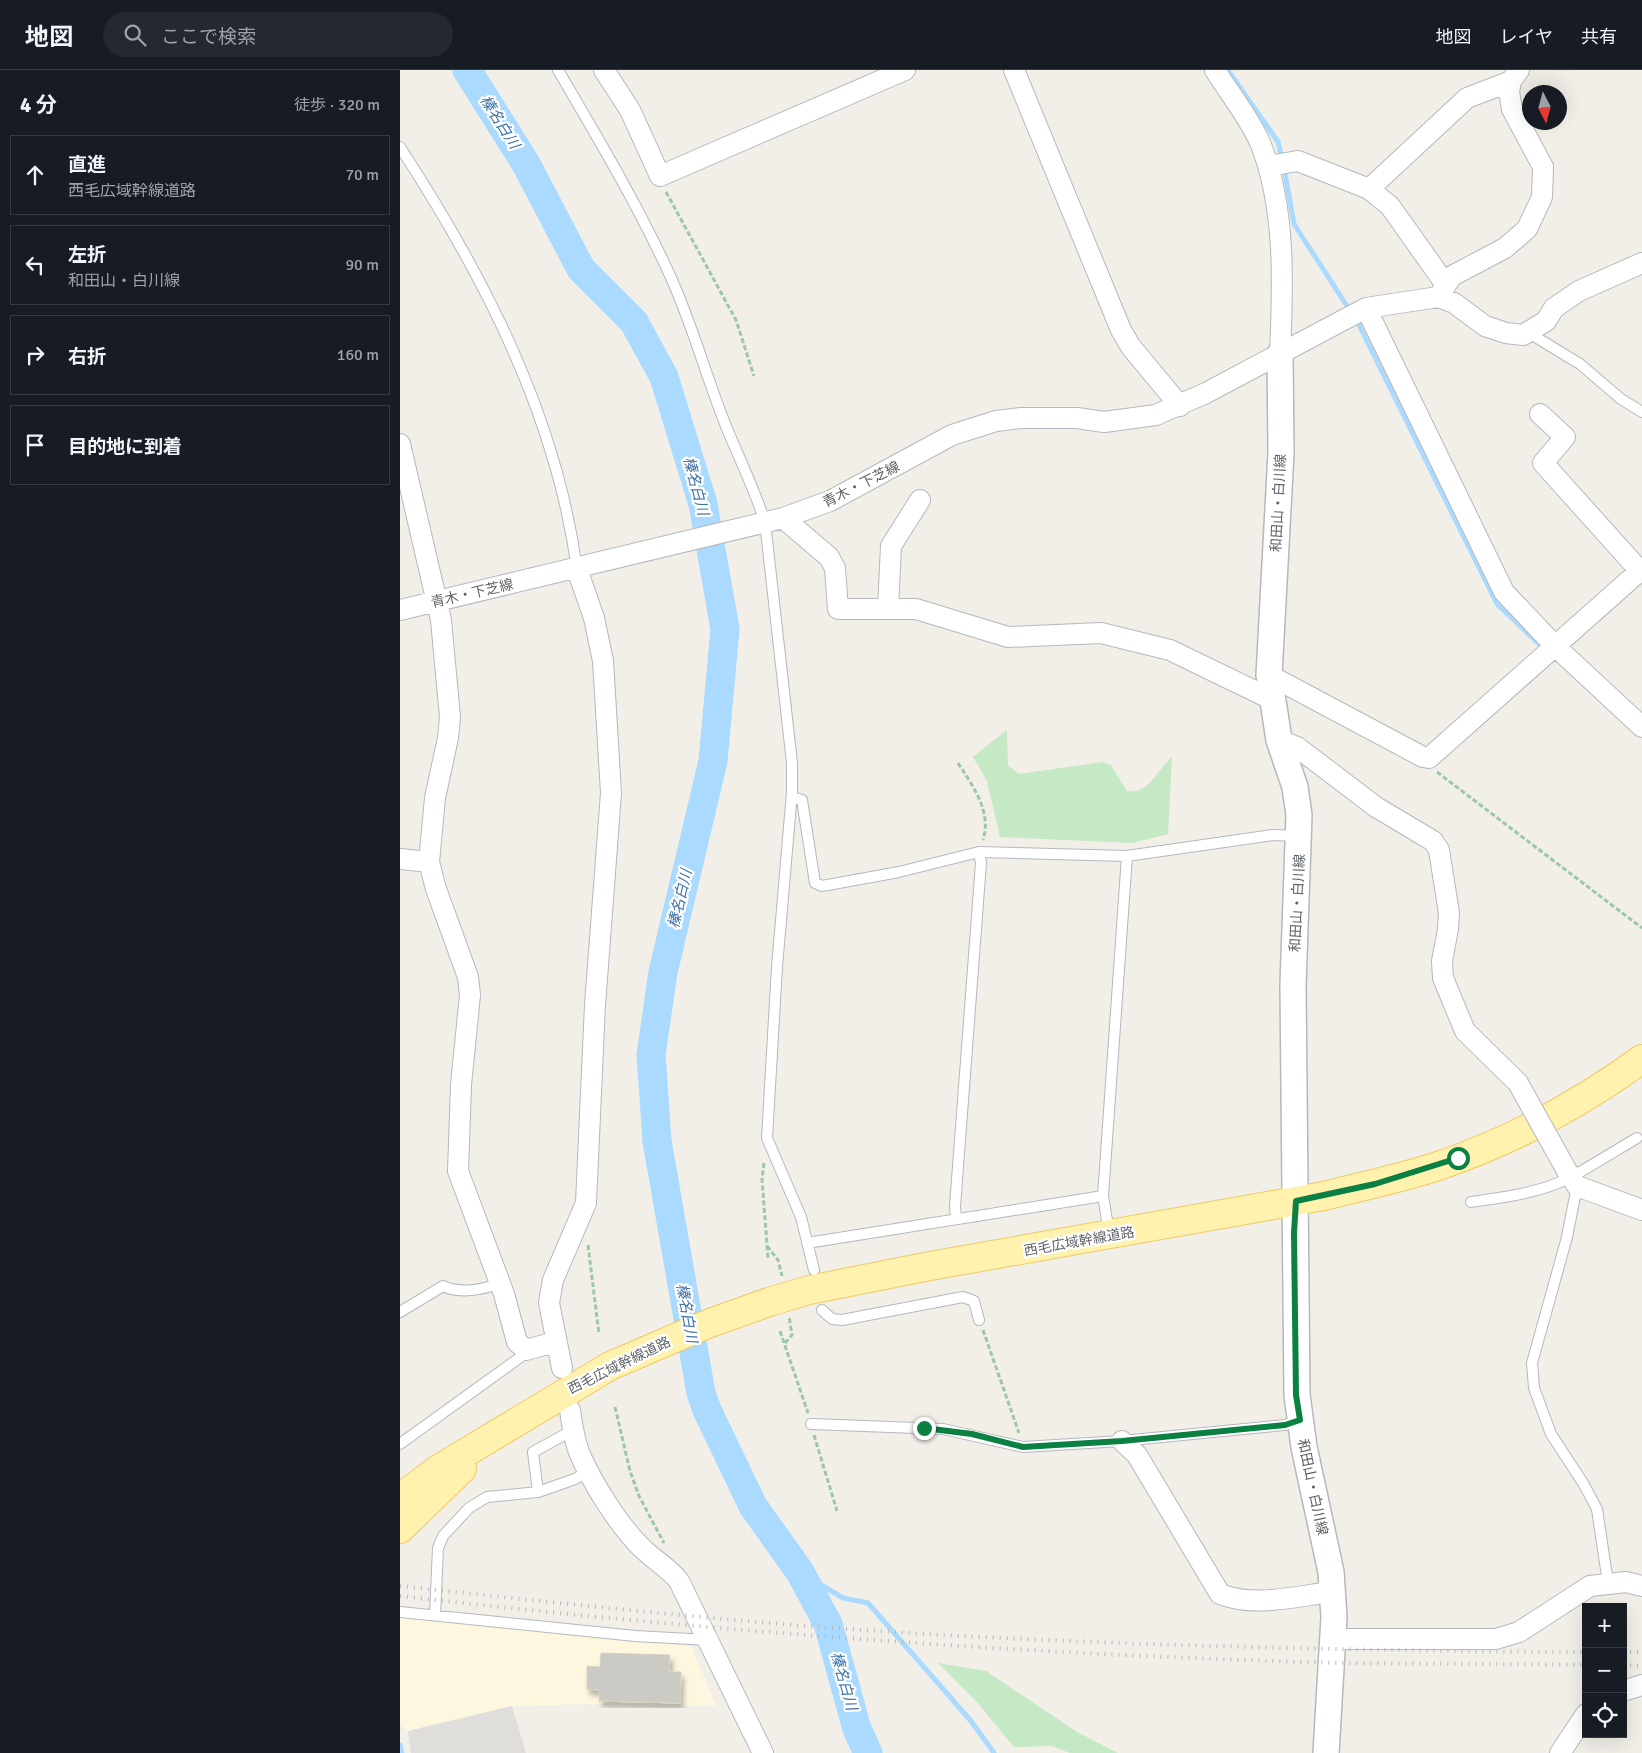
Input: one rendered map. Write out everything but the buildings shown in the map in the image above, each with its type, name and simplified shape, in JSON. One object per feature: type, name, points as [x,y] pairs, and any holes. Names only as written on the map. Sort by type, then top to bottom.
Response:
[{"type":"main road","name":"西毛広域幹線道路","points":[[400,1498],[440,1468],[610,1366],[710,1323],[779,1309],[849,1282],[1324,1196],[1413,1173],[1441,1165],[1508,1139],[1604,1087],[1642,1059]]},
{"type":"main road","name":"西毛広域幹線道路","points":[[400,1529],[463,1468],[516,1422]]},
{"type":"street","points":[[604,70],[630,110],[660,176],[905,70]]},
{"type":"street","points":[[1014,70],[1121,330],[1131,347],[1180,406]]},
{"type":"street","name":"和田山・白川線","points":[[1214,70],[1260,143],[1270,166],[1284,278],[1280,354],[1281,453],[1269,675],[1271,699],[1279,740],[1295,787],[1300,836],[1293,985],[1296,1395],[1304,1447],[1331,1572],[1333,1639],[1326,1753]]},
{"type":"street","points":[[1369,189],[1467,98],[1515,76]]},
{"type":"street","points":[[1442,291],[1452,276],[1505,248],[1527,229],[1542,197],[1544,167],[1512,109],[1509,92],[1515,76]]},
{"type":"street","points":[[1270,166],[1298,162],[1369,189],[1390,206],[1442,291],[1454,303],[1485,326],[1506,333],[1529,333],[1546,321],[1554,308],[1579,291],[1642,263]]},
{"type":"street","name":"青木・下芝線","points":[[400,610],[766,522],[830,501],[952,435],[973,427],[1021,418],[1077,418],[1104,422],[1156,415],[1180,406],[1366,308],[1442,291]]},
{"type":"street","points":[[1366,308],[1504,592],[1556,647],[1642,727]]},
{"type":"street","points":[[1269,675],[1423,758],[1429,758],[1641,570],[1543,464],[1566,437],[1540,414]]},
{"type":"street","points":[[400,444],[437,601],[450,717],[448,738],[435,798],[429,862],[436,889],[468,977],[470,996],[461,1085],[458,1171],[500,1282],[517,1342],[526,1350],[555,1342]]},
{"type":"street","points":[[888,608],[891,546],[920,500]]},
{"type":"street","points":[[766,522],[829,556],[835,568],[838,609],[916,609],[1008,637],[1101,633],[1170,650],[1271,699]]},
{"type":"street","points":[[562,1368],[555,1342],[549,1303],[554,1280],[586,1203],[594,1005],[611,793],[603,661],[585,567]]},
{"type":"street","points":[[1279,740],[1297,747],[1376,808],[1433,841],[1439,850],[1449,912],[1448,930],[1442,961],[1443,978],[1465,1031],[1518,1083],[1572,1178],[1642,1210]]},
{"type":"street","points":[[400,859],[429,862]]},
{"type":"street","points":[[570,1410],[578,1450],[588,1471],[628,1534],[643,1550],[673,1573],[710,1640],[763,1753]]},
{"type":"street","points":[[1122,1441],[1137,1455],[1220,1594],[1233,1599],[1253,1601],[1332,1592]]},
{"type":"street","points":[[1333,1639],[1496,1638],[1519,1632],[1590,1586],[1626,1582],[1642,1586]]},
{"type":"street","points":[[1627,1691],[1642,1685]]},
{"type":"street","points":[[1560,1753],[1582,1720]]},
{"type":"lane","points":[[558,70],[628,191],[668,270],[697,342],[728,431],[753,485],[766,522],[792,763],[792,797],[777,967],[767,1138],[801,1217],[814,1270]]},
{"type":"lane","points":[[400,148],[488,297],[529,386],[585,567]]},
{"type":"lane","points":[[1529,333],[1580,364],[1621,399],[1642,412]]},
{"type":"lane","points":[[792,797],[802,800],[815,883],[822,886],[899,872],[979,852],[1127,856],[1265,836],[1300,836]]},
{"type":"lane","points":[[956,1219],[955,1206],[981,863],[979,852]]},
{"type":"lane","points":[[1110,1236],[1103,1196],[1127,856]]},
{"type":"lane","points":[[1470,1202],[1531,1191],[1572,1178],[1637,1138]]},
{"type":"lane","points":[[1572,1178],[1566,1237],[1532,1363],[1531,1375],[1551,1434],[1583,1483],[1597,1509],[1608,1583]]},
{"type":"lane","points":[[807,1243],[1103,1196]]},
{"type":"lane","points":[[400,1312],[443,1286],[458,1291],[491,1286],[500,1282]]},
{"type":"lane","points":[[822,1310],[832,1319],[842,1320],[963,1296],[974,1301],[979,1320]]},
{"type":"lane","points":[[400,1444],[522,1356],[526,1350]]},
{"type":"lane","points":[[811,1424],[943,1429],[1023,1447],[1122,1441],[1285,1425],[1300,1420]]},
{"type":"lane","points":[[538,1492],[533,1452],[573,1430]]},
{"type":"lane","points":[[435,1615],[438,1548],[443,1536],[469,1508],[487,1498],[538,1492],[575,1479],[588,1471]]},
{"type":"lane","points":[[400,1612],[635,1636],[710,1640]]},
{"type":"path","points":[[660,176],[663,186],[736,320],[754,376]]},
{"type":"path","points":[[1429,758],[1435,771],[1642,928]]},
{"type":"path","points":[[958,763],[974,788],[983,809],[987,827],[979,852]]},
{"type":"path","points":[[767,1138],[762,1180],[768,1258]]},
{"type":"path","points":[[584,1210],[599,1334]]},
{"type":"path","points":[[767,1246],[778,1260],[783,1278]]},
{"type":"path","points":[[779,1309],[792,1335],[784,1343]]},
{"type":"path","points":[[979,1320],[1023,1447]]},
{"type":"path","points":[[780,1331],[837,1511]]},
{"type":"path","points":[[615,1407],[630,1471],[639,1496],[664,1543],[673,1573]]},
{"type":"shaded area","points":[[400,1617],[691,1646],[716,1706],[588,1704],[512,1706],[408,1731],[400,1725]]},
{"type":"shaded area","points":[[512,1706],[526,1753],[411,1753],[408,1731]]},
{"type":"green space","points":[[1007,730],[1008,765],[1019,774],[1103,762],[1111,765],[1127,791],[1135,791],[1147,785],[1172,757],[1168,834],[1132,843],[1000,837],[987,781],[973,757]]},
{"type":"green space","points":[[938,1663],[986,1671],[1077,1732],[1118,1753],[1070,1753],[1052,1746],[1014,1747],[977,1702]]},
{"type":"waterway","name":"榛名白川","points":[[467,70],[526,164],[581,269],[634,322],[664,377],[703,504],[725,629],[713,761],[663,972],[651,1055],[657,1141],[701,1393],[707,1410],[753,1506],[800,1572],[828,1624],[857,1729],[868,1753]]},
{"type":"waterway","points":[[1228,70],[1278,142],[1282,160]]},
{"type":"waterway","points":[[1284,168],[1294,224],[1347,306]]},
{"type":"waterway","points":[[1357,321],[1497,604],[1539,644]]},
{"type":"waterway","points":[[800,1572],[843,1598],[868,1603],[971,1721],[994,1753]]},
{"type":"waterway","points":[[400,1745],[402,1753]]},
{"type":"railway","points":[[400,1586],[691,1616],[910,1633],[1209,1646],[1582,1652]]},
{"type":"railway","points":[[400,1596],[716,1628],[928,1644],[1288,1662],[1582,1665]]},
{"type":"railway","points":[[1627,1652],[1642,1652]]},
{"type":"railway","points":[[1627,1665],[1642,1666]]},
{"type":"route","points":[[924,1428],[972,1434],[1023,1447],[1122,1441],[1285,1425],[1300,1420],[1296,1395],[1294,1233],[1296,1201],[1375,1184],[1441,1165],[1458,1158]]}]
